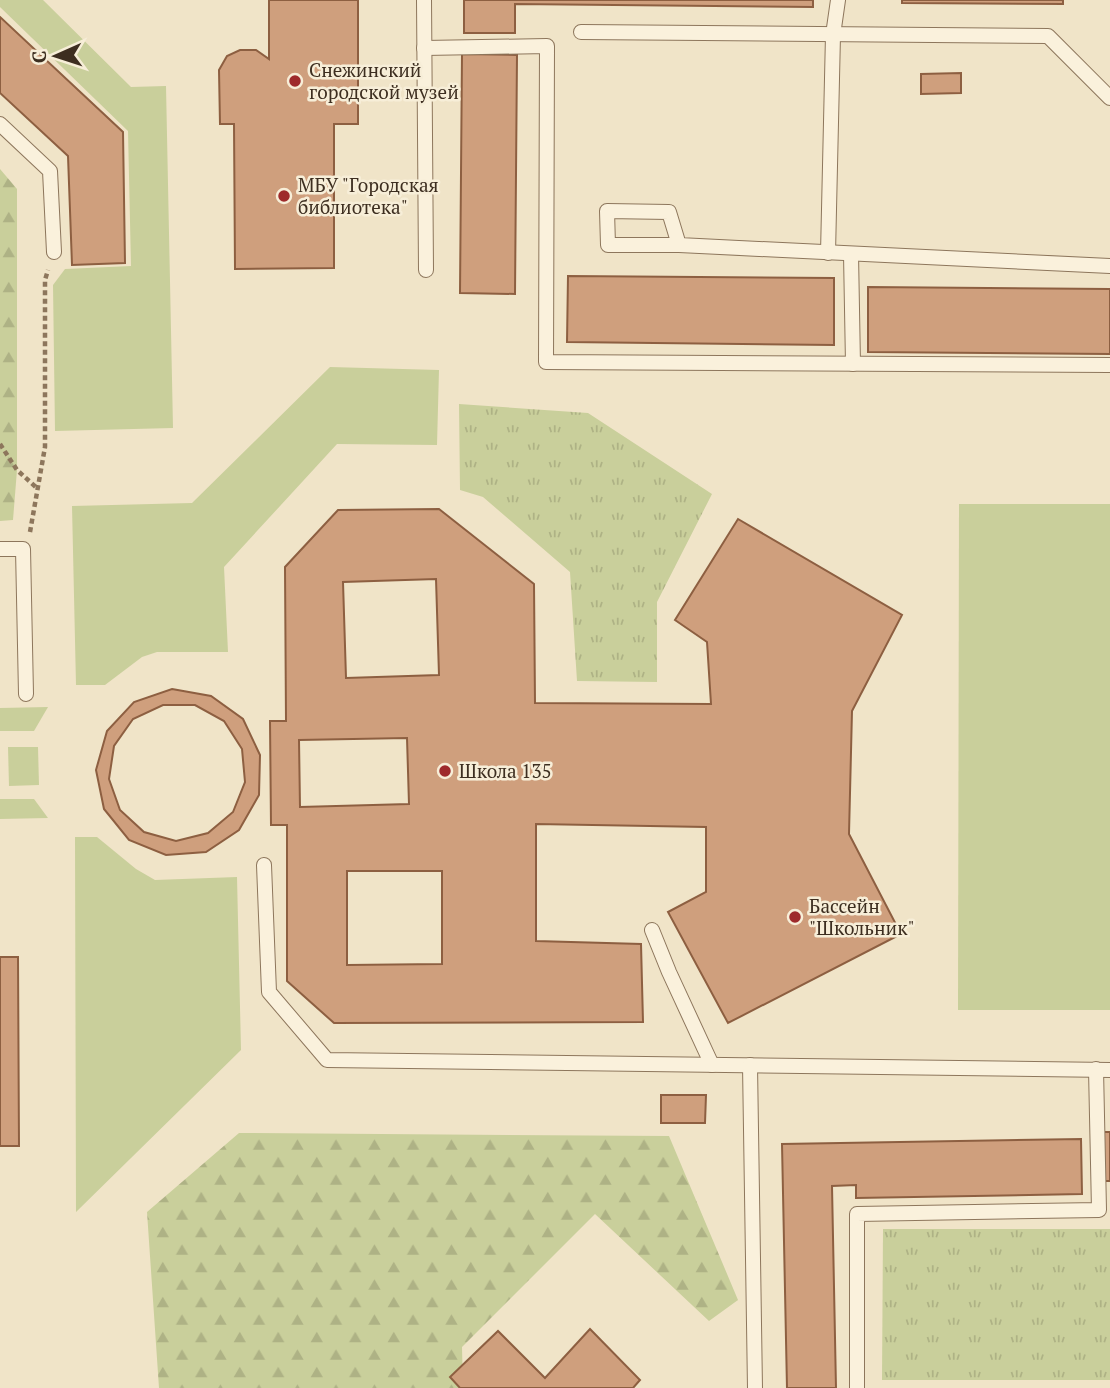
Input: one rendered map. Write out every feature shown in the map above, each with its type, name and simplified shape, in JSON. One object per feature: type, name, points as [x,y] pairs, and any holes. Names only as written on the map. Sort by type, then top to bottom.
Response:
[{"type":"lane","points":[[424,0],[426,270]]},
{"type":"lane","points":[[828,253],[833,35],[838,0]]},
{"type":"lane","points":[[581,32],[1048,36],[1110,98]]},
{"type":"lane","points":[[424,48],[547,46],[546,362],[1110,365]]},
{"type":"lane","points":[[0,124],[50,171],[54,252]]},
{"type":"lane","points":[[678,245],[669,212],[607,211],[608,245],[678,245],[1110,266]]},
{"type":"lane","points":[[851,254],[853,364]]},
{"type":"lane","points":[[0,549],[23,549],[26,694]]},
{"type":"lane","points":[[264,864],[269,992],[327,1060],[1103,1070],[1104,1210],[857,1214],[857,1388]]},
{"type":"lane","points":[[652,930],[712,1065]]},
{"type":"lane","points":[[750,1065],[755,1388]]},
{"type":"path","points":[[23,549],[33,525],[46,447],[45,280],[54,252]]},
{"type":"path","points":[[0,444],[17,470],[39,489]]},
{"type":"green space","points":[[0,0],[43,0],[131,87],[166,86],[173,428],[55,431],[53,285],[65,269],[131,266],[128,131],[0,7]]},
{"type":"green space","points":[[0,169],[17,189],[17,470],[13,520],[0,521]]},
{"type":"green space","points":[[330,367],[439,370],[437,445],[337,444],[224,567],[228,652],[157,652],[142,657],[105,685],[76,685],[72,506],[192,503]]},
{"type":"green space","points":[[459,404],[588,413],[712,494],[657,602],[657,682],[577,681],[570,572],[483,497],[460,490]]},
{"type":"green space","points":[[959,504],[1110,504],[1110,1010],[958,1010]]},
{"type":"green space","points":[[48,707],[34,731],[0,731],[0,708]]},
{"type":"green space","points":[[8,747],[38,747],[39,785],[9,786]]},
{"type":"green space","points":[[0,799],[34,799],[48,818],[0,819]]},
{"type":"green space","points":[[75,837],[97,837],[136,869],[155,880],[237,877],[241,1050],[76,1212]]},
{"type":"green space","points":[[239,1133],[669,1136],[738,1300],[709,1321],[595,1214],[462,1347],[463,1388],[159,1388],[147,1212]]},
{"type":"green space","points":[[883,1229],[1110,1229],[1110,1380],[882,1380]]},
{"type":"building","name":"МБУ \"Городская библиотека\"","points":[[269,0],[358,0],[358,124],[334,124],[334,268],[235,269],[234,124],[220,124],[219,70],[227,56],[240,50],[256,50],[269,59]]},
{"type":"building","points":[[464,0],[813,0],[813,7],[515,4],[515,33],[464,33]]},
{"type":"building","points":[[902,0],[1063,0],[1063,4],[902,3]]},
{"type":"building","points":[[0,17],[123,132],[125,263],[72,265],[68,156],[0,93]]},
{"type":"building","points":[[462,54],[517,55],[515,294],[460,293]]},
{"type":"building","points":[[961,73],[961,93],[921,94],[921,74]]},
{"type":"building","points":[[568,276],[834,278],[834,345],[567,342]]},
{"type":"building","points":[[868,287],[1110,289],[1110,354],[868,352]]},
{"type":"building","points":[[439,509],[534,584],[535,703],[711,704],[707,642],[675,620],[738,519],[902,615],[852,711],[849,834],[901,934],[728,1023],[668,912],[706,892],[706,827],[536,824],[536,941],[641,944],[643,1022],[334,1023],[287,981],[287,825],[271,825],[270,721],[286,721],[285,567],[338,510]],"holes":[[[436,579],[439,675],[346,678],[343,582]],[[407,738],[409,804],[300,807],[299,740]],[[347,871],[442,871],[442,964],[347,965]]]},
{"type":"building","points":[[172,689],[211,696],[243,719],[260,755],[259,795],[239,830],[206,852],[166,855],[129,840],[104,809],[96,770],[107,731],[134,702]],"holes":[[[163,705],[195,705],[224,721],[242,749],[245,782],[233,812],[208,833],[176,841],[144,832],[120,810],[109,779],[114,746],[133,719]]]},
{"type":"building","points":[[0,957],[18,957],[19,1146],[0,1146]]},
{"type":"building","points":[[661,1095],[706,1095],[705,1123],[661,1123]]},
{"type":"building","points":[[1104,1132],[1110,1132],[1110,1181],[1104,1181]]},
{"type":"building","points":[[1081,1139],[1082,1194],[856,1198],[856,1185],[832,1186],[836,1388],[787,1388],[782,1144]]},
{"type":"building","points":[[590,1329],[640,1380],[633,1388],[460,1388],[450,1377],[498,1331],[545,1378]]},
{"type":"place","name":"Снежинский городской музей","points":[[295,81]]},
{"type":"place","name":"МБУ \"Городская библиотека\"","points":[[284,196]]},
{"type":"place","name":"Школа 135","points":[[445,771]]},
{"type":"place","name":"Бассейн \"Школьник\"","points":[[795,917]]}]
